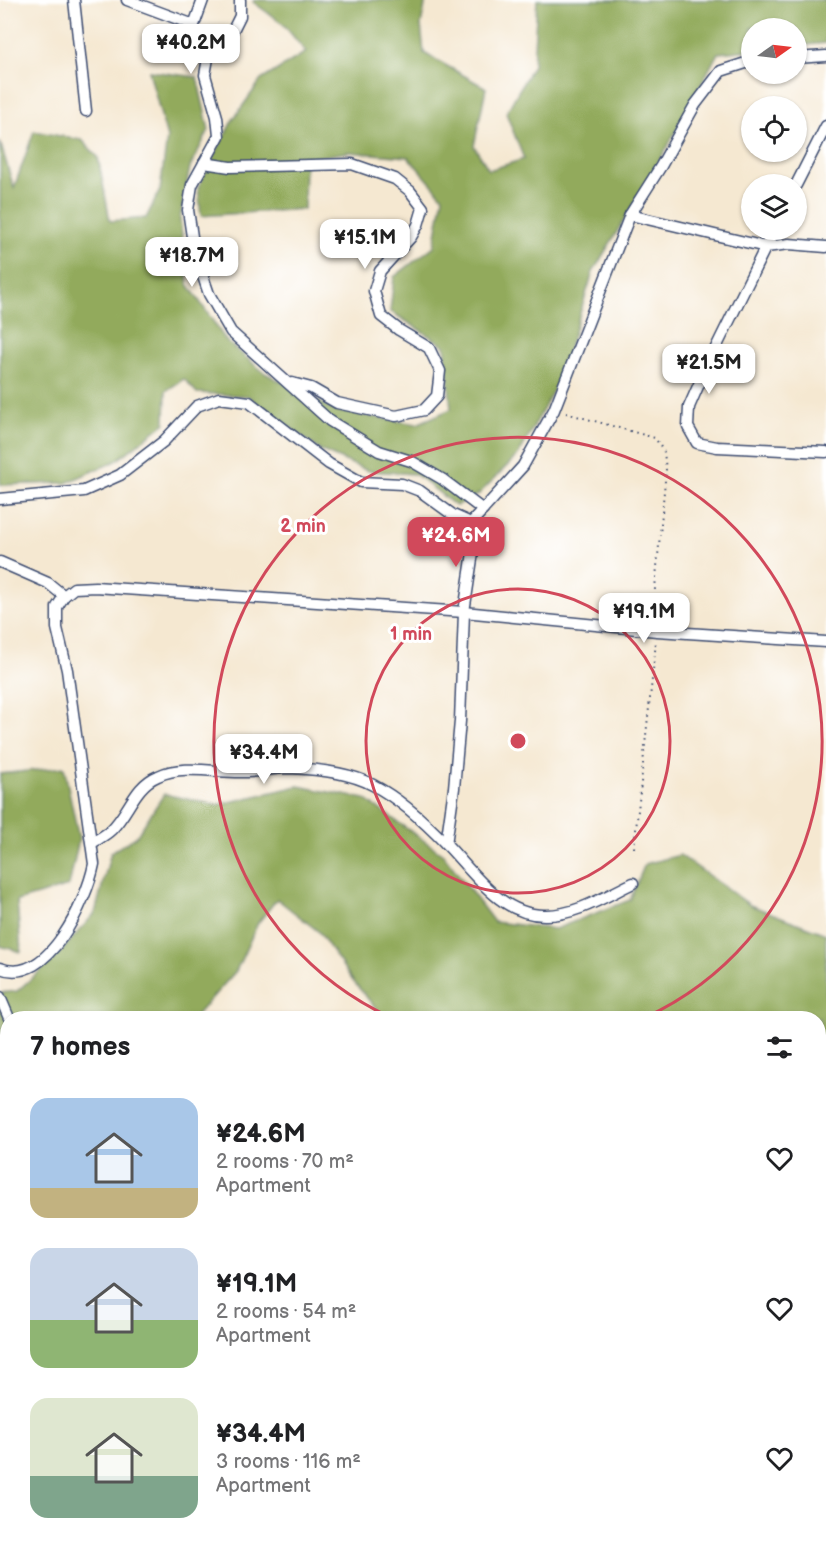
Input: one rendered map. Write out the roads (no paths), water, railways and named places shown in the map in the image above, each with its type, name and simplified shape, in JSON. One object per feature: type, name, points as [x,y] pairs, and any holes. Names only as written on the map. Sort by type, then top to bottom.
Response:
[{"type":"street","points":[[74,0],[86,111]]},
{"type":"street","points":[[127,0],[194,25],[202,0]]},
{"type":"street","points":[[240,0],[240,16],[232,32],[208,58],[205,75],[217,117],[219,136],[192,185],[188,210],[194,250],[209,294],[231,332],[330,421],[379,451],[411,461],[442,479],[483,510]]},
{"type":"street","points":[[807,57],[826,56]]},
{"type":"street","points":[[471,523],[523,466],[555,410],[630,215],[695,105],[721,71],[741,65]]},
{"type":"street","points":[[802,174],[826,126]]},
{"type":"street","points":[[204,163],[230,167],[352,164],[395,179],[410,191],[423,208],[418,225],[411,237],[380,271],[374,291],[381,316],[429,348],[440,371],[437,396],[424,410],[396,416],[337,403],[311,388],[289,382]]},
{"type":"street","points":[[630,215],[766,247],[789,244],[826,247]]},
{"type":"street","points":[[769,240],[705,368],[689,407],[688,427],[697,443],[717,447],[826,452]]},
{"type":"street","points":[[0,499],[84,491],[120,475],[164,441],[197,406],[219,398],[249,402],[329,464],[362,482],[402,484],[420,491],[453,514],[471,523],[475,539],[464,612],[460,721],[446,843]]},
{"type":"street","points":[[0,562],[48,583],[64,596]]},
{"type":"street","points":[[0,968],[9,972],[32,966],[54,949],[64,936],[90,883],[94,864],[68,670],[57,628],[57,607],[64,596],[74,588],[95,587],[464,612],[657,631],[826,642]]},
{"type":"street","points":[[92,843],[111,830],[146,782],[161,774],[186,770],[245,772],[288,768],[346,774],[373,785],[400,802],[446,843],[481,883],[506,904],[525,913],[546,916],[582,908],[633,883]]},
{"type":"street","points":[[0,997],[6,1011]]}]
